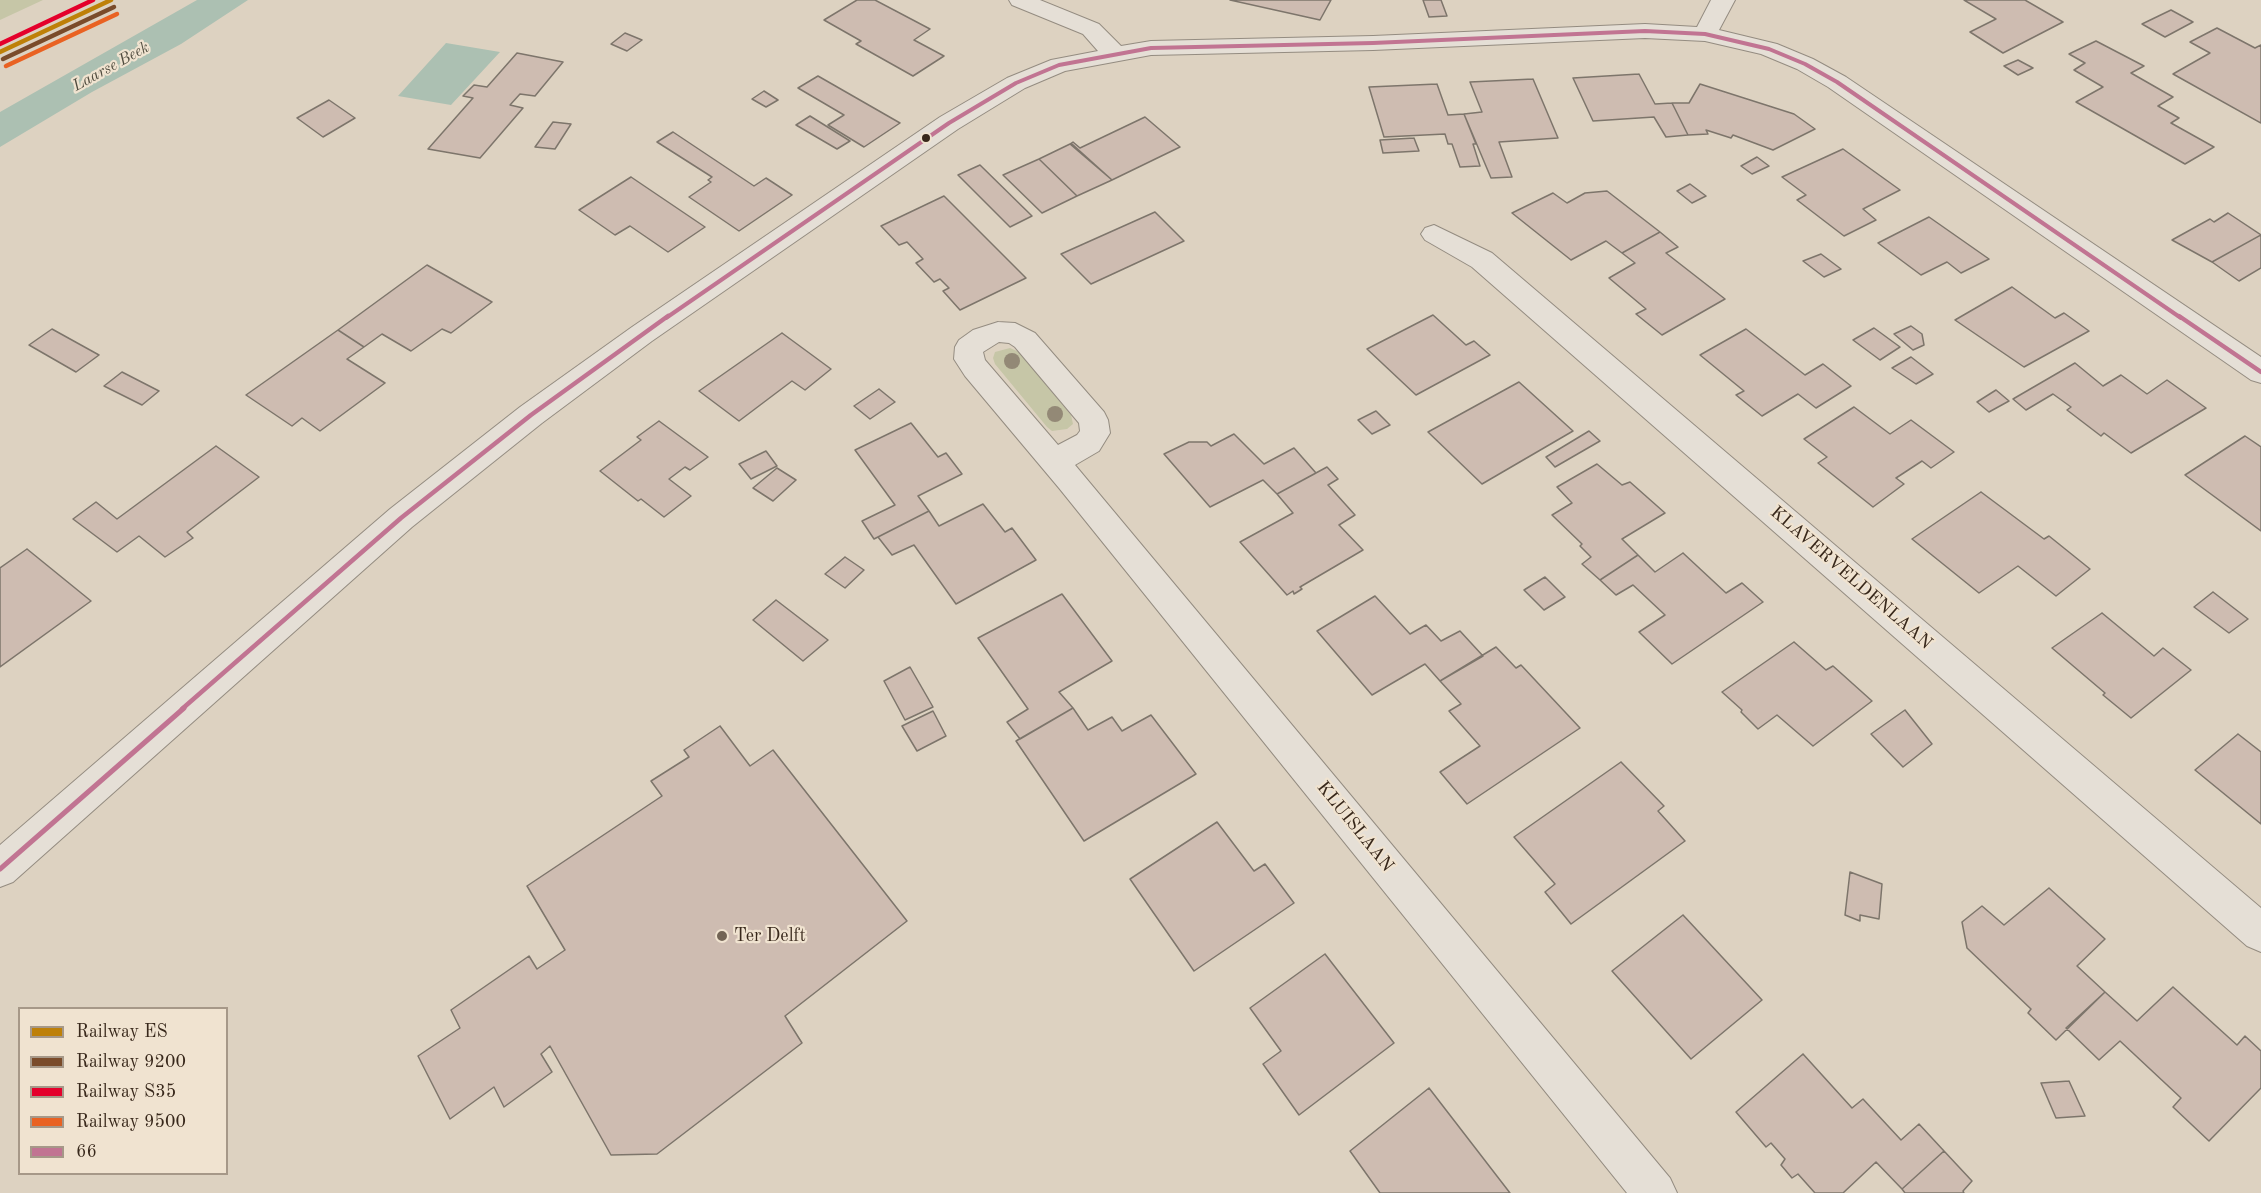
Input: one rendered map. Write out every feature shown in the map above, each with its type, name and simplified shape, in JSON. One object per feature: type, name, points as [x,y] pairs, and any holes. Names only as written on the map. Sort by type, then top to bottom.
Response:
[{"type":"street","points":[[1020,0],[1091,29],[1114,53]]},
{"type":"street","points":[[1706,34],[1719,5],[1724,0]]},
{"type":"street","points":[[0,869],[401,518],[531,415],[624,347],[949,123],[1017,83],[1059,65],[1150,48],[1373,43],[1645,32],[1706,34],[1769,49],[1805,64],[1837,82],[2261,372]]},
{"type":"street","name":"KLAVERVELDENLAAN","points":[[1434,234],[1482,260],[2261,933]]},
{"type":"street","name":"KLUISLAAN","points":[[1053,462],[1088,443],[1095,433],[1093,420],[1020,336],[1015,333],[998,332],[983,337],[969,347],[968,359],[1655,1193]]},
{"type":"shaded area","points":[[0,0],[43,0],[0,20]]},
{"type":"shaded area","points":[[1010,348],[1019,352],[1071,415],[1073,424],[1067,429],[1052,431],[1047,427],[995,364],[993,358],[995,352]]},
{"type":"water","name":"Laarse Beek","points":[[197,0],[248,0],[181,44],[92,92],[0,147],[0,112]]},
{"type":"water","points":[[446,43],[500,52],[451,105],[398,96]]},
{"type":"building","points":[[857,0],[875,0],[930,29],[914,40],[944,56],[913,76],[856,44],[861,41],[824,20]]},
{"type":"building","points":[[1230,0],[1331,0],[1320,20]]},
{"type":"building","points":[[1423,0],[1441,0],[1447,16],[1429,17]]},
{"type":"building","points":[[1964,0],[2025,0],[2063,22],[2003,53],[1970,32],[1996,19]]},
{"type":"building","points":[[2171,10],[2193,22],[2165,37],[2142,24]]},
{"type":"building","points":[[2217,28],[2255,48],[2261,45],[2261,123],[2173,74],[2210,53],[2190,42]]},
{"type":"building","points":[[625,33],[642,40],[627,51],[611,44]]},
{"type":"building","points":[[2096,41],[2144,66],[2131,73],[2173,97],[2158,106],[2179,118],[2171,123],[2214,147],[2185,164],[2076,102],[2103,87],[2074,70],[2085,63],[2069,54]]},
{"type":"building","points":[[517,53],[563,62],[535,96],[520,94],[510,105],[523,108],[480,158],[428,149],[473,98],[463,96],[474,85],[487,87]]},
{"type":"building","points":[[2018,60],[2033,68],[2018,75],[2004,66]]},
{"type":"building","points":[[1639,74],[1655,104],[1672,103],[1688,135],[1666,137],[1654,117],[1593,121],[1573,78]]},
{"type":"building","points":[[818,76],[900,123],[864,147],[828,125],[844,115],[798,88]]},
{"type":"building","points":[[1533,79],[1558,138],[1499,142],[1512,177],[1491,178],[1464,114],[1482,112],[1470,82]]},
{"type":"building","points":[[1437,84],[1448,115],[1464,114],[1476,144],[1473,144],[1480,166],[1460,167],[1452,144],[1448,144],[1445,134],[1384,137],[1369,87]]},
{"type":"building","points":[[1700,84],[1794,114],[1815,129],[1773,150],[1733,135],[1731,138],[1706,130],[1708,134],[1688,135],[1672,103],[1689,103]]},
{"type":"building","points":[[764,91],[778,100],[766,107],[752,99]]},
{"type":"building","points":[[329,100],[355,118],[323,137],[297,118]]},
{"type":"building","points":[[810,116],[850,141],[837,149],[796,125]]},
{"type":"building","points":[[1145,117],[1180,147],[1112,180],[1070,144],[1073,142],[1080,148]]},
{"type":"building","points":[[553,122],[571,124],[555,149],[535,147]]},
{"type":"building","points":[[673,132],[754,186],[766,178],[792,195],[739,231],[689,197],[711,182],[708,180],[712,177],[657,142]]},
{"type":"building","points":[[1414,138],[1419,151],[1383,153],[1380,140]]},
{"type":"building","points":[[1070,144],[1112,180],[1077,196],[1039,159]]},
{"type":"building","points":[[1843,149],[1900,190],[1863,209],[1876,220],[1844,236],[1797,200],[1806,195],[1782,177]]},
{"type":"building","points":[[1757,157],[1769,166],[1752,174],[1741,166]]},
{"type":"building","points":[[1039,159],[1077,196],[1042,213],[1003,175]]},
{"type":"building","points":[[980,165],[1032,216],[1010,227],[958,175]]},
{"type":"building","points":[[631,177],[705,227],[668,252],[630,226],[615,235],[579,210]]},
{"type":"building","points":[[1690,184],[1706,196],[1692,203],[1677,191]]},
{"type":"building","points":[[1607,191],[1660,232],[1622,253],[1606,241],[1571,260],[1512,213],[1553,193],[1567,203],[1585,193]]},
{"type":"building","points":[[944,196],[1026,278],[960,310],[943,291],[949,288],[940,279],[934,282],[916,263],[923,259],[907,242],[899,245],[881,226]]},
{"type":"building","points":[[1155,212],[1184,241],[1091,284],[1061,254]]},
{"type":"building","points":[[2228,213],[2261,235],[2212,262],[2172,240],[2210,219],[2214,222]]},
{"type":"building","points":[[1929,217],[1989,259],[1961,273],[1947,262],[1921,275],[1878,243]]},
{"type":"building","points":[[1660,232],[1678,247],[1666,253],[1725,299],[1662,335],[1636,314],[1646,309],[1609,278],[1635,263],[1622,253]]},
{"type":"building","points":[[2261,235],[2261,268],[2239,281],[2212,262]]},
{"type":"building","points":[[1821,254],[1841,269],[1824,277],[1803,261]]},
{"type":"building","points":[[427,265],[492,302],[451,333],[442,329],[411,351],[382,334],[364,347],[338,330]]},
{"type":"building","points":[[2012,287],[2055,318],[2064,313],[2089,331],[2024,367],[1955,320]]},
{"type":"building","points":[[1433,315],[1466,345],[1474,341],[1490,355],[1416,395],[1367,349]]},
{"type":"building","points":[[1911,326],[1922,334],[1924,345],[1913,350],[1894,334]]},
{"type":"building","points":[[1874,328],[1900,347],[1880,360],[1853,340]]},
{"type":"building","points":[[52,329],[99,355],[76,372],[29,345]]},
{"type":"building","points":[[1746,329],[1805,375],[1823,364],[1851,386],[1816,408],[1798,394],[1762,416],[1736,395],[1744,391],[1700,355]]},
{"type":"building","points":[[338,330],[364,347],[347,359],[385,383],[320,431],[302,418],[292,426],[246,395]]},
{"type":"building","points":[[782,333],[831,369],[805,390],[792,381],[739,421],[699,391]]},
{"type":"building","points":[[1911,357],[1933,374],[1916,384],[1892,368]]},
{"type":"building","points":[[2075,363],[2103,386],[2121,375],[2147,394],[2167,380],[2206,408],[2131,453],[2104,433],[2101,436],[2067,410],[2071,407],[2053,394],[2026,410],[2013,399]]},
{"type":"building","points":[[122,372],[159,391],[142,405],[104,386]]},
{"type":"building","points":[[1519,382],[1573,431],[1482,484],[1428,432]]},
{"type":"building","points":[[879,389],[895,402],[870,419],[854,406]]},
{"type":"building","points":[[1996,390],[2009,401],[1989,412],[1977,402]]},
{"type":"building","points":[[1854,407],[1890,434],[1911,420],[1954,452],[1931,468],[1922,461],[1896,478],[1904,484],[1873,507],[1818,463],[1827,457],[1804,439]]},
{"type":"building","points":[[1376,411],[1390,425],[1372,434],[1358,420]]},
{"type":"building","points":[[659,421],[708,457],[690,470],[685,467],[669,479],[691,496],[664,517],[641,499],[638,501],[600,471],[641,440],[637,437]]},
{"type":"building","points":[[911,423],[938,457],[946,453],[962,474],[918,496],[929,511],[874,539],[862,521],[895,505],[855,450]]},
{"type":"building","points":[[1589,431],[1600,441],[1555,467],[1546,457]]},
{"type":"building","points":[[1234,434],[1264,464],[1294,448],[1316,473],[1277,494],[1263,480],[1210,507],[1164,454],[1189,442],[1207,442],[1211,446]]},
{"type":"building","points":[[2245,436],[2261,447],[2261,531],[2185,475]]},
{"type":"building","points":[[216,446],[259,477],[187,532],[193,538],[165,557],[139,536],[117,552],[73,519],[96,502],[117,519]]},
{"type":"building","points":[[766,451],[777,466],[751,479],[739,464]]},
{"type":"building","points":[[1597,464],[1622,485],[1630,482],[1665,513],[1622,539],[1638,555],[1600,580],[1582,564],[1591,557],[1580,546],[1582,544],[1552,515],[1572,503],[1557,487]]},
{"type":"building","points":[[1327,467],[1338,479],[1328,485],[1355,515],[1339,525],[1363,550],[1300,587],[1302,589],[1294,594],[1293,591],[1287,595],[1240,542],[1293,513],[1277,494]]},
{"type":"building","points":[[777,468],[796,480],[773,501],[753,488]]},
{"type":"building","points":[[1981,492],[2044,539],[2049,536],[2090,569],[2056,596],[2018,566],[1979,593],[1912,539]]},
{"type":"building","points":[[983,504],[1005,532],[1012,528],[1036,560],[956,604],[914,545],[892,555],[878,537],[929,511],[939,526]]},
{"type":"building","points":[[27,549],[91,601],[0,667],[0,568]]},
{"type":"building","points":[[1683,553],[1726,593],[1742,583],[1763,602],[1672,664],[1639,632],[1665,615],[1633,585],[1616,595],[1600,580],[1638,555],[1655,572]]},
{"type":"building","points":[[845,557],[864,570],[845,588],[825,574]]},
{"type":"building","points":[[1545,577],[1565,597],[1544,610],[1524,590]]},
{"type":"building","points":[[2213,592],[2248,619],[2229,633],[2194,607]]},
{"type":"building","points":[[1062,594],[1112,661],[1059,692],[1073,708],[1020,739],[1007,722],[1028,709],[978,638]]},
{"type":"building","points":[[1375,596],[1410,634],[1426,625],[1441,641],[1460,631],[1483,656],[1440,681],[1425,664],[1372,695],[1317,631]]},
{"type":"building","points":[[776,600],[828,640],[803,661],[753,620]]},
{"type":"building","points":[[2102,613],[2154,656],[2163,648],[2191,670],[2131,718],[2052,648]]},
{"type":"building","points":[[1794,642],[1826,670],[1833,666],[1872,701],[1813,746],[1777,715],[1758,729],[1722,692]]},
{"type":"building","points":[[1496,647],[1516,668],[1521,665],[1580,728],[1467,804],[1440,772],[1480,746],[1449,711],[1461,704],[1440,681]]},
{"type":"building","points":[[910,667],[933,707],[905,720],[884,681]]},
{"type":"building","points":[[1073,708],[1088,730],[1112,717],[1122,731],[1151,715],[1196,774],[1084,841],[1016,741]]},
{"type":"building","points":[[1905,710],[1932,744],[1903,767],[1871,734]]},
{"type":"building","points":[[933,711],[946,736],[917,751],[902,726]]},
{"type":"building","name":"Ter Delft","points":[[720,726],[750,766],[773,750],[907,921],[785,1016],[802,1043],[657,1154],[611,1155],[550,1046],[541,1054],[552,1072],[504,1107],[494,1087],[450,1119],[418,1056],[460,1028],[451,1010],[529,956],[537,969],[565,950],[527,886],[662,796],[651,781],[689,757],[684,750]]},
{"type":"building","points":[[2238,734],[2261,752],[2261,824],[2195,770]]},
{"type":"building","points":[[1621,762],[1664,806],[1658,811],[1685,841],[1571,924],[1545,892],[1555,884],[1514,837]]},
{"type":"building","points":[[1217,822],[1254,871],[1265,864],[1294,903],[1194,971],[1130,879]]},
{"type":"building","points":[[1850,872],[1882,884],[1879,919],[1860,915],[1860,921],[1845,915]]},
{"type":"building","points":[[2049,888],[2105,939],[2077,966],[2105,992],[2056,1040],[2028,1013],[2031,1009],[1967,948],[1962,922],[1982,906],[2004,925]]},
{"type":"building","points":[[1683,915],[1762,1000],[1691,1059],[1612,971]]},
{"type":"building","points":[[1325,954],[1394,1043],[1299,1115],[1263,1064],[1281,1051],[1250,1008]]},
{"type":"building","points":[[2173,987],[2237,1045],[2245,1036],[2261,1051],[2261,1088],[2209,1141],[2173,1107],[2181,1098],[2120,1041],[2099,1060],[2066,1028],[2105,992],[2137,1021]]},
{"type":"building","points":[[1803,1054],[1852,1108],[1863,1099],[1901,1140],[1919,1124],[1944,1151],[1902,1189],[1876,1162],[1843,1193],[1815,1193],[1798,1174],[1792,1178],[1781,1165],[1785,1159],[1771,1143],[1766,1147],[1736,1112]]},
{"type":"building","points":[[2069,1081],[2085,1116],[2056,1118],[2041,1083]]},
{"type":"building","points":[[1429,1088],[1510,1193],[1380,1193],[1350,1151]]},
{"type":"building","points":[[1944,1151],[1972,1181],[1963,1191],[1964,1193],[1905,1193],[1902,1189]]},
{"type":"rail line","name":"S35","points":[[0,44],[93,0]]},
{"type":"rail line","name":"ES","points":[[0,52],[111,0]]},
{"type":"rail line","name":"9200","points":[[3,59],[114,7]]},
{"type":"rail line","name":"9500","points":[[6,66],[117,14]]},
{"type":"transit line","name":"66","points":[[0,869],[401,518],[531,415],[642,334],[949,123],[1016,83],[1059,65],[1151,48],[1373,43],[1645,31],[1705,34],[1769,49],[1805,64],[1837,82],[2261,372]]},
{"type":"place","name":"Ter Delft","points":[[722,936]]}]
